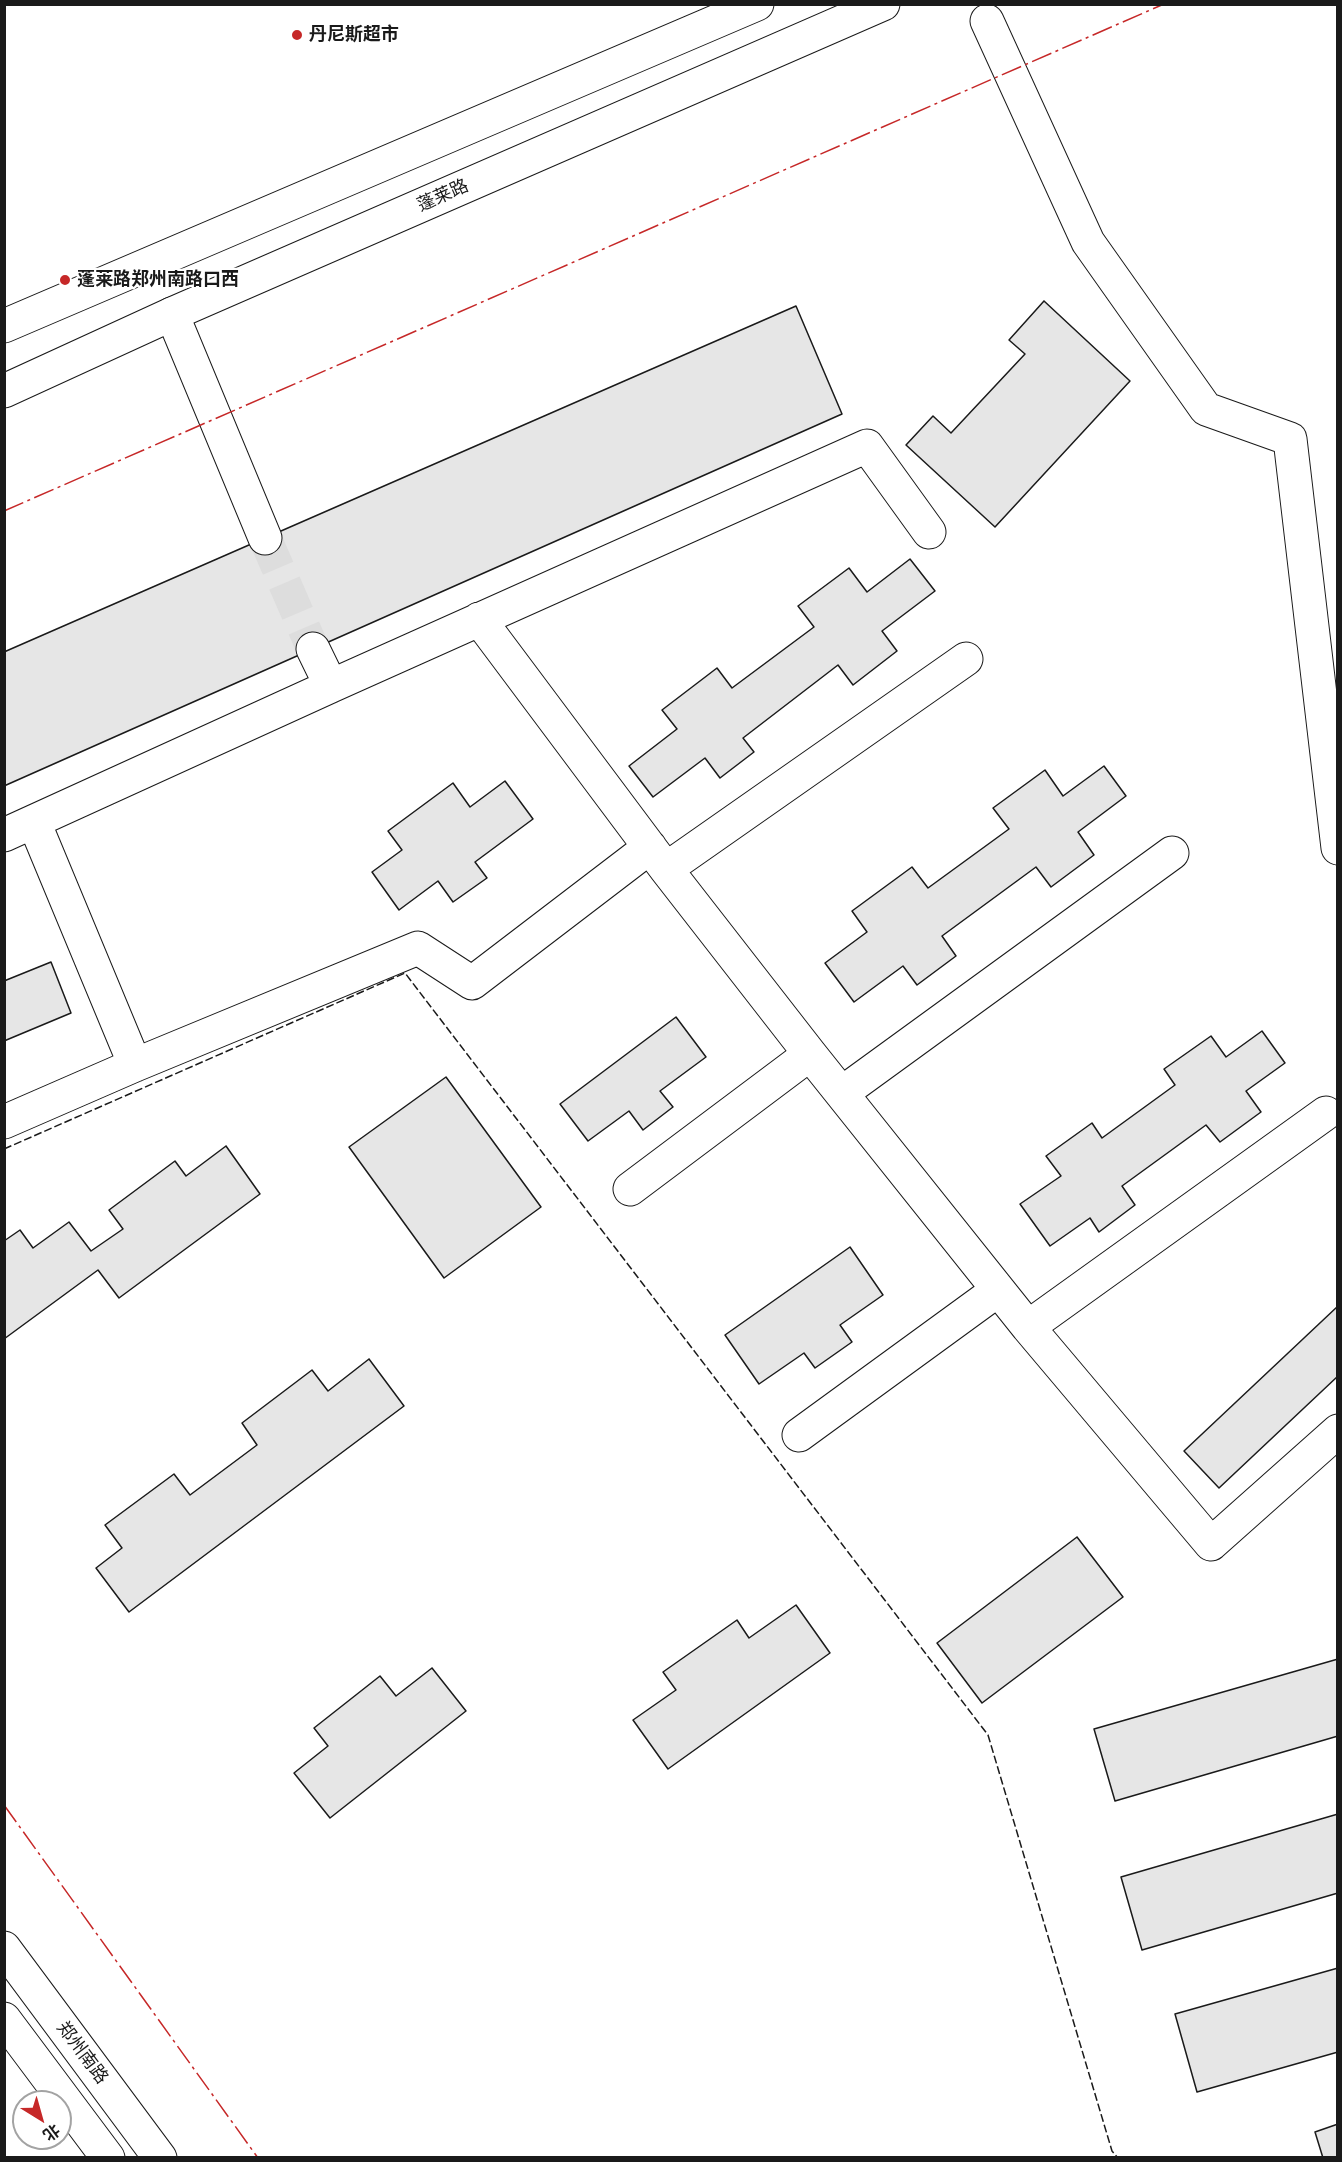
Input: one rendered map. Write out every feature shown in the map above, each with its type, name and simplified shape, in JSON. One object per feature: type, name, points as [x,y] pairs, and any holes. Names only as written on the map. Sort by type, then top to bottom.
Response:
[{"type":"main road","points":[[4,326],[757,4]]},
{"type":"main road","name":"蓬莱路","points":[[4,391],[172,314],[883,4]]},
{"type":"main road","points":[[987,21],[1088,242],[1206,409],[1290,439],[1338,848]]},
{"type":"main road","points":[[172,314],[265,538]]},
{"type":"main road","points":[[4,835],[867,446],[929,531]]},
{"type":"main road","points":[[479,619],[658,858],[810,1054],[1028,1327],[1211,1544],[1338,1431]]},
{"type":"main road","points":[[313,649],[331,686]]},
{"type":"main road","points":[[4,1122],[418,948],[472,983],[658,858],[966,659]]},
{"type":"main road","points":[[34,822],[135,1065]]},
{"type":"main road","points":[[842,1093],[1172,853]]},
{"type":"main road","points":[[630,1190],[810,1054]]},
{"type":"main road","points":[[1028,1327],[1326,1113]]},
{"type":"main road","points":[[799,1435],[998,1290]]},
{"type":"main road","name":"郑州南路","points":[[4,1948],[160,2157]]},
{"type":"main road","points":[[4,2019],[108,2157]]},
{"type":"building","points":[[1044,301],[1130,381],[995,527],[906,445],[933,416],[951,433],[1025,354],[1009,340]]},
{"type":"building","points":[[796,306],[842,414],[4,786],[4,652]]},
{"type":"building","points":[[910,559],[935,591],[882,631],[897,651],[853,685],[838,665],[743,738],[754,752],[720,778],[705,758],[653,797],[629,766],[677,729],[662,710],[717,668],[732,688],[814,627],[798,606],[849,568],[867,592]]},
{"type":"building","points":[[1104,766],[1126,796],[1078,832],[1094,855],[1051,887],[1036,867],[942,936],[956,956],[917,985],[903,966],[854,1002],[825,963],[867,932],[852,911],[912,867],[928,888],[1009,829],[993,808],[1045,770],[1063,796]]},
{"type":"building","points":[[505,781],[533,819],[475,862],[487,878],[453,902],[438,881],[399,910],[372,872],[402,850],[388,831],[453,783],[470,807]]},
{"type":"building","points":[[51,962],[71,1013],[4,1041],[4,981]]},
{"type":"building","points":[[676,1017],[706,1057],[660,1091],[673,1107],[643,1130],[629,1111],[588,1141],[560,1104]]},
{"type":"building","points":[[1262,1031],[1285,1063],[1246,1091],[1261,1112],[1220,1142],[1206,1125],[1122,1186],[1135,1205],[1099,1232],[1090,1218],[1050,1246],[1020,1204],[1061,1176],[1046,1156],[1092,1123],[1102,1138],[1175,1085],[1164,1069],[1211,1036],[1226,1057]]},
{"type":"building","points":[[446,1077],[541,1207],[444,1278],[349,1147]]},
{"type":"building","points":[[226,1146],[260,1194],[119,1298],[98,1270],[4,1339],[4,1241],[20,1230],[33,1248],[69,1222],[91,1251],[123,1229],[109,1210],[175,1161],[186,1176]]},
{"type":"building","points":[[850,1247],[883,1295],[840,1325],[852,1342],[815,1368],[804,1353],[759,1384],[725,1335]]},
{"type":"building","points":[[1338,1306],[1338,1376],[1219,1488],[1184,1451]]},
{"type":"building","points":[[369,1359],[404,1406],[129,1612],[96,1568],[122,1548],[105,1525],[174,1474],[190,1495],[257,1445],[242,1423],[312,1370],[328,1391]]},
{"type":"building","points":[[1077,1537],[1123,1597],[982,1703],[937,1643]]},
{"type":"building","points":[[796,1605],[830,1653],[668,1769],[633,1720],[676,1690],[663,1672],[737,1620],[749,1638]]},
{"type":"building","points":[[1338,1659],[1338,1736],[1115,1801],[1094,1729]]},
{"type":"building","points":[[432,1668],[466,1711],[330,1818],[294,1773],[328,1746],[314,1728],[380,1676],[396,1696]]},
{"type":"building","points":[[1338,1814],[1338,1893],[1142,1950],[1121,1877]]},
{"type":"building","points":[[1338,1968],[1338,2052],[1197,2092],[1175,2014]]},
{"type":"building","points":[[1338,2124],[1338,2158],[1323,2158],[1315,2132]]},
{"type":"tunnel","points":[[265,538],[313,649]]},
{"type":"fence","points":[[4,1149],[405,973],[988,1735],[1112,2151],[1118,2158]]},
{"type":"power","points":[[4,511],[1164,4]]},
{"type":"power","points":[[4,1805],[258,2158]]},
{"type":"place","name":"丹尼斯超市","points":[[297,35]]},
{"type":"place","name":"蓬莱路郑州南路口西","points":[[65,280]]}]
